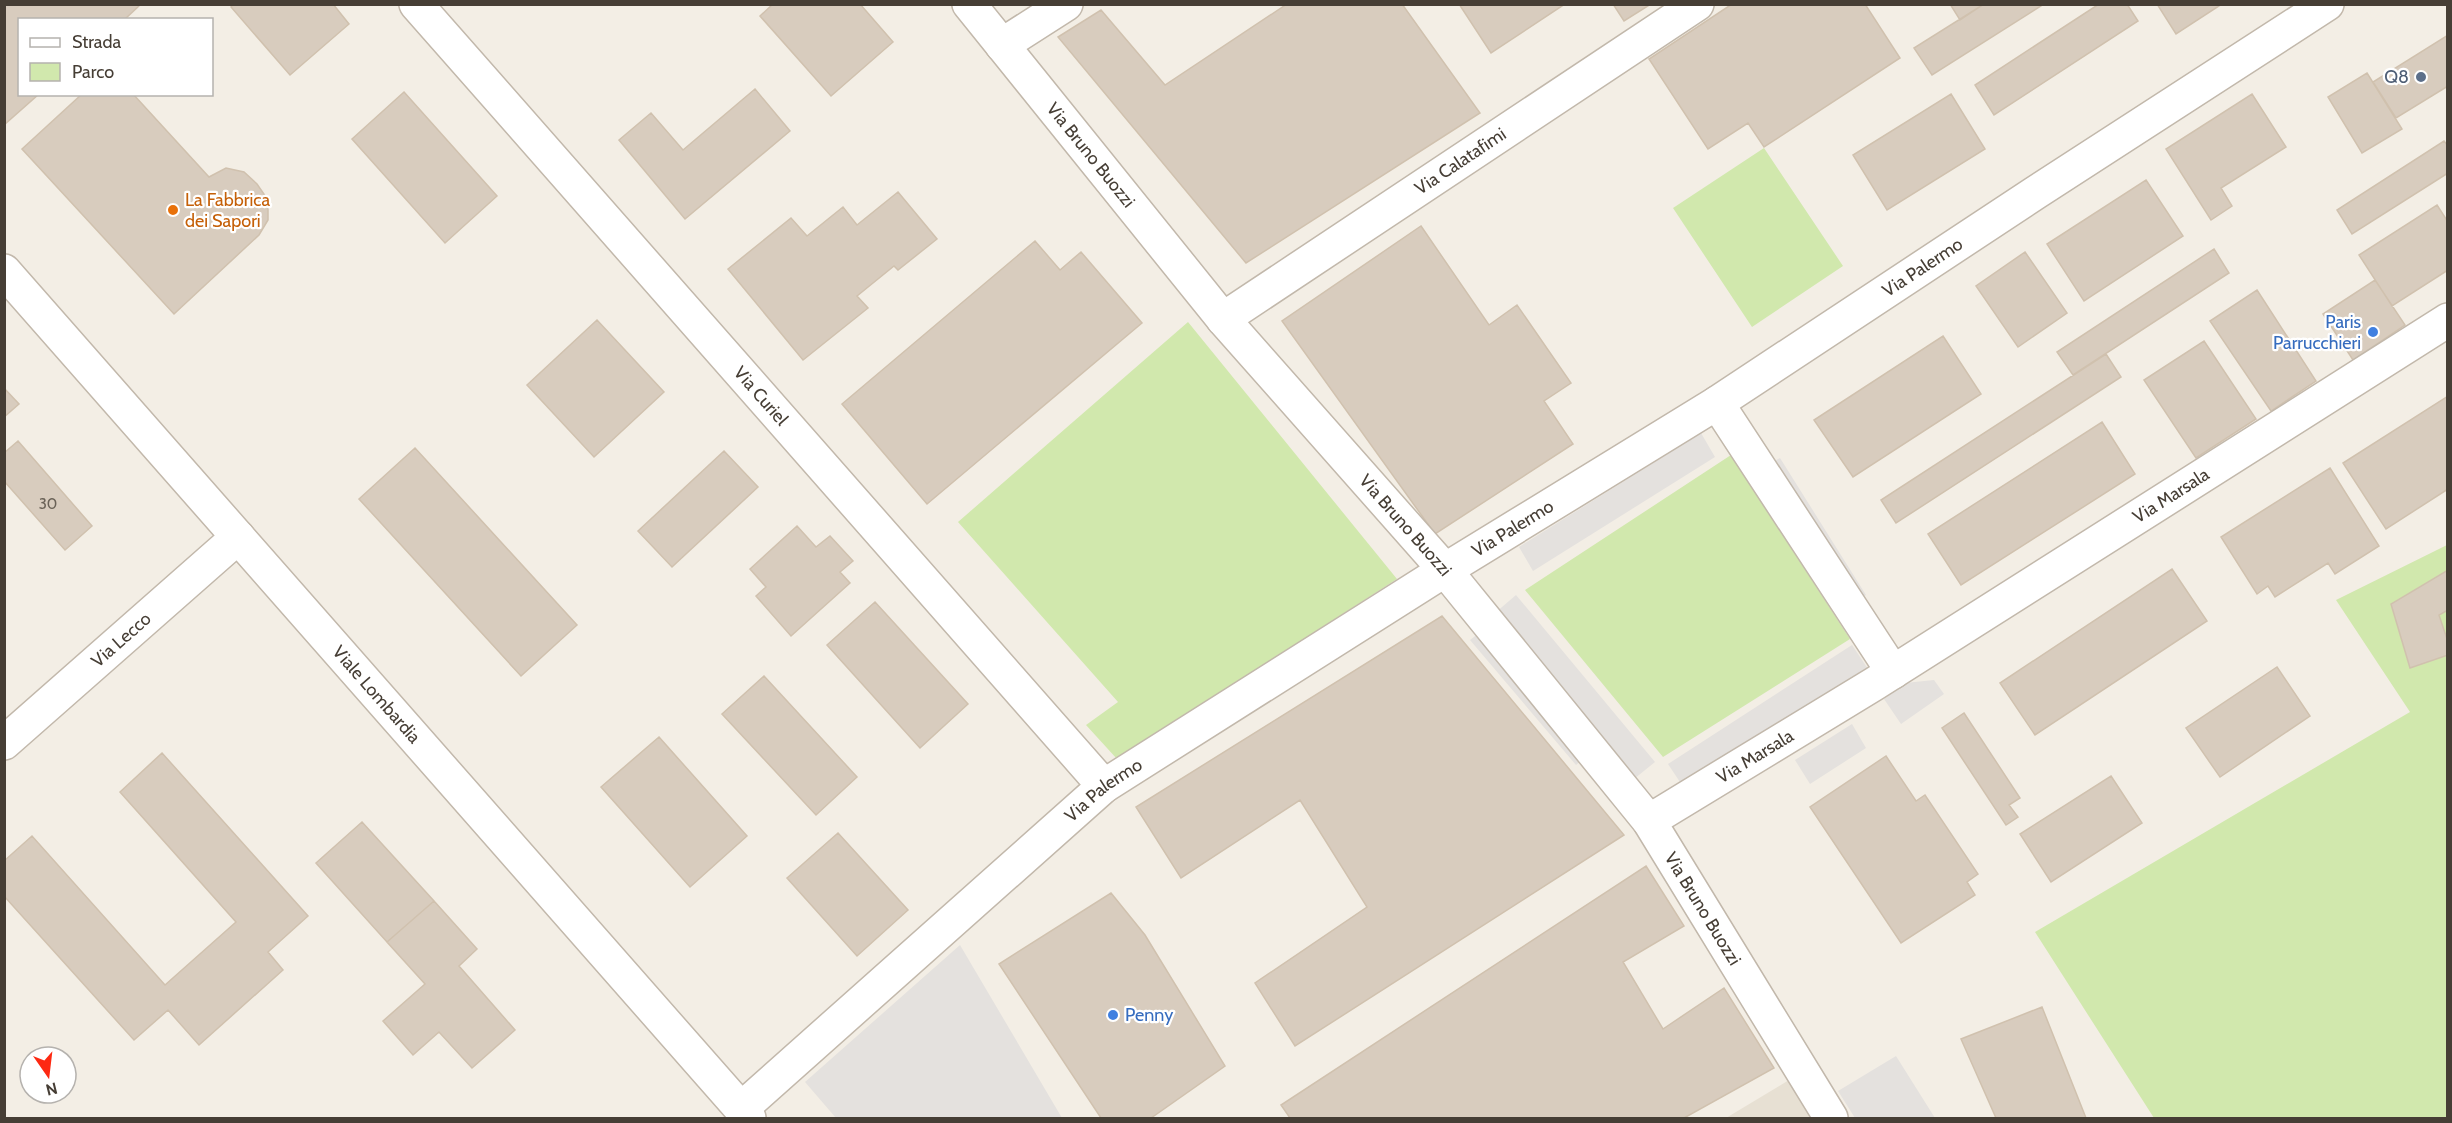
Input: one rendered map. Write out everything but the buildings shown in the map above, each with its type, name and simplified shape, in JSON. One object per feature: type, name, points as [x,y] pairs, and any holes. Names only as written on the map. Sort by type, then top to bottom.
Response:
[{"type":"street","name":"Via Curiel","points":[[416,4],[1104,786]]},
{"type":"street","name":"Via Bruno Buozzi","points":[[969,4],[1223,319],[1445,570],[1649,821],[1832,1119]]},
{"type":"street","points":[[1002,45],[1066,4]]},
{"type":"street","name":"Via Calatafimi","points":[[1223,319],[1697,4]]},
{"type":"street","name":"Via Palermo","points":[[745,1114],[1104,786],[1445,570],[1717,403],[2327,4]]},
{"type":"street","name":"Viale Lombardia","points":[[4,271],[745,1114]]},
{"type":"street","name":"Via Marsala","points":[[1649,821],[1893,672],[2448,320]]},
{"type":"street","points":[[1717,403],[1893,672]]},
{"type":"street","name":"Via Lecco","points":[[4,743],[238,537]]},
{"type":"shaded area","points":[[1701,433],[1715,457],[1533,571],[1519,547]]},
{"type":"shaded area","points":[[1780,458],[1866,595],[1856,601],[1771,463]]},
{"type":"shaded area","points":[[1516,595],[1655,762],[1634,779],[1495,613]]},
{"type":"shaded area","points":[[1479,633],[1585,757],[1576,765],[1470,640]]},
{"type":"shaded area","points":[[1852,645],[1868,669],[1684,788],[1668,764]]},
{"type":"shaded area","points":[[1934,680],[1944,694],[1901,724],[1884,699],[1905,683]]},
{"type":"shaded area","points":[[1852,724],[1866,748],[1810,784],[1795,760]]},
{"type":"shaded area","points":[[960,945],[1062,1118],[836,1118],[805,1082]]},
{"type":"shaded area","points":[[1896,1056],[1935,1118],[1855,1118],[1838,1091]]},
{"type":"shaded area","points":[[1789,1080],[1813,1118],[1726,1118]]},
{"type":"green space","points":[[1764,148],[1843,266],[1752,327],[1673,208]]},
{"type":"green space","points":[[1188,322],[1397,579],[1117,759],[1086,725],[1118,702],[958,522]]},
{"type":"green space","points":[[1731,455],[1850,639],[1663,757],[1525,590]]},
{"type":"green space","points":[[2447,545],[2447,1118],[2154,1118],[2035,932],[2410,712],[2336,600]]},
{"type":"place","name":"Q8","points":[[2421,77]]},
{"type":"place","name":"La Fabbrica dei Sapori","points":[[173,210]]},
{"type":"place","name":"Paris Parrucchieri","points":[[2373,332]]},
{"type":"place","name":"Penny","points":[[1113,1015]]}]
